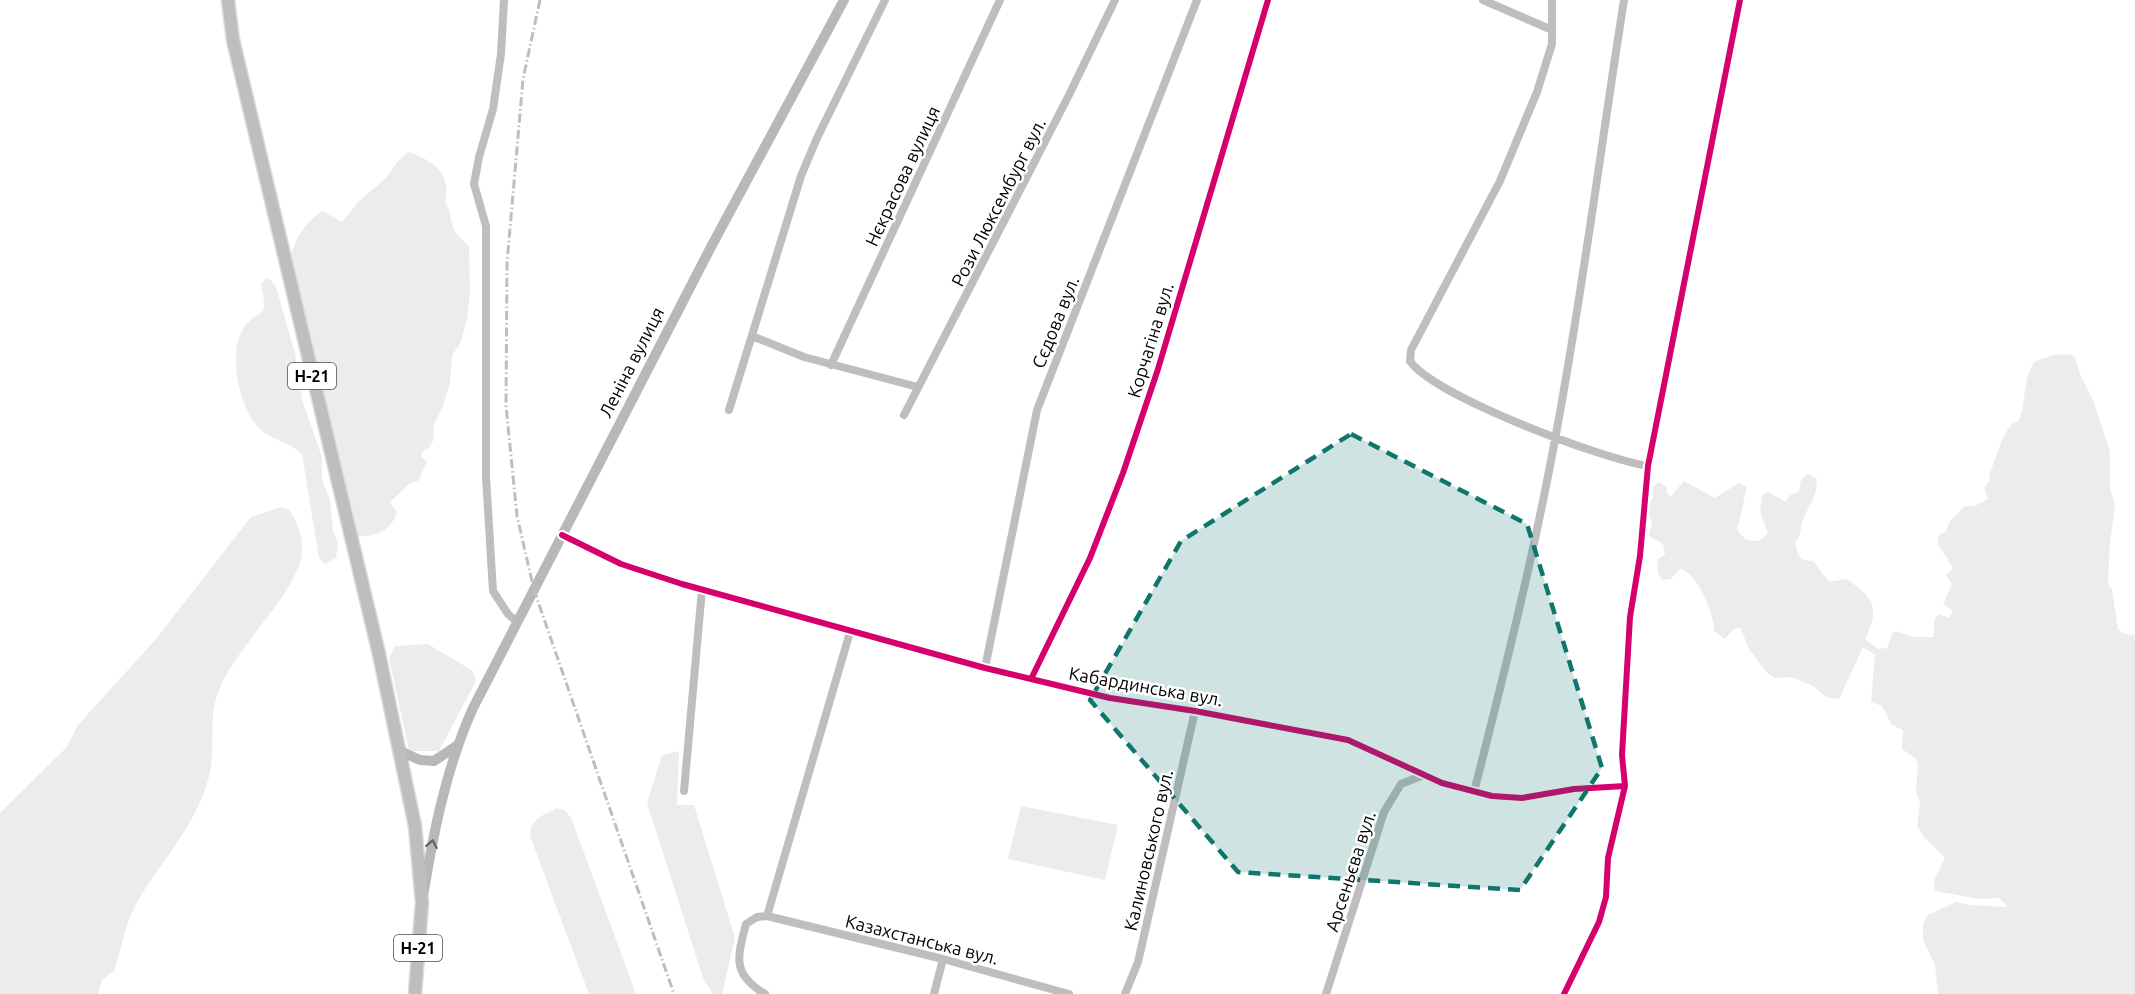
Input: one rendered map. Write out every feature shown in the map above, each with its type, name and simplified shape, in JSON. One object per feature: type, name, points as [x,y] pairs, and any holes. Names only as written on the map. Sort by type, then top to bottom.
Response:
[{"type":"main road","name":"Н-21","points":[[228,0],[233,40],[400,751],[415,826],[422,902],[415,994]]},
{"type":"main road","name":"Леніна вулиця","points":[[422,902],[432,840],[458,744],[516,621],[712,245],[844,0]]},
{"type":"main road","points":[[400,751],[420,760],[434,761],[458,744]]},
{"type":"street","points":[[504,0],[501,54],[493,109],[478,157],[474,184],[486,226],[486,477],[492,591],[508,614],[516,621]]},
{"type":"street","points":[[729,411],[801,176],[817,138],[885,0]]},
{"type":"street","name":"Нєкрасова вулиця","points":[[831,365],[1000,0]]},
{"type":"street","name":"Рози Люксембург вул.","points":[[904,415],[1069,95],[1115,0]]},
{"type":"street","name":"Сєдова вул.","points":[[985,668],[1037,410],[1197,0]]},
{"type":"street","name":"Корчагіна вул.","points":[[1032,677],[1090,558],[1123,473],[1158,369],[1268,0]]},
{"type":"street","points":[[1483,0],[1552,30]]},
{"type":"street","points":[[1552,0],[1552,44],[1537,92],[1500,181],[1411,350],[1410,361],[1424,375],[1469,401],[1592,452],[1648,466]]},
{"type":"street","points":[[1474,792],[1515,628],[1556,437],[1591,231],[1624,0]]},
{"type":"street","points":[[1564,994],[1599,922],[1606,897],[1608,858],[1625,786],[1622,755],[1630,617],[1640,556],[1648,466],[1740,0]]},
{"type":"street","points":[[752,336],[804,357],[918,387]]},
{"type":"street","name":"Кабардинська вул.","points":[[562,535],[621,564],[850,632],[985,668],[1032,677],[1110,698],[1195,711],[1348,740],[1405,764],[1424,775],[1474,792],[1508,799],[1574,789],[1625,786]]},
{"type":"street","points":[[684,791],[702,589]]},
{"type":"street","points":[[765,994],[740,973],[738,964],[746,924],[757,917],[767,916],[850,632]]},
{"type":"street","name":"Калиновського вул.","points":[[1125,994],[1138,962],[1195,711]]},
{"type":"street","name":"Арсеньєва вул.","points":[[1326,994],[1384,812],[1401,784],[1424,775]]},
{"type":"street","name":"Казахстанська вул.","points":[[767,916],[943,959],[1069,994]]},
{"type":"street","points":[[934,994],[943,959]]},
{"type":"highlighted area","points":[[1351,434],[1527,524],[1602,768],[1520,890],[1238,872],[1090,700],[1181,541]]},
{"type":"shaded area","points":[[408,152],[433,164],[443,176],[446,183],[445,202],[453,227],[469,246],[470,291],[467,320],[460,344],[452,355],[450,383],[442,409],[434,424],[433,441],[429,448],[422,452],[421,457],[427,462],[418,481],[410,483],[390,502],[397,512],[386,529],[368,536],[361,536],[355,535],[289,261],[301,233],[315,216],[322,211],[342,222],[359,201],[386,178],[397,162]]},
{"type":"shaded area","points":[[266,278],[271,280],[277,290],[295,354],[302,400],[322,457],[322,480],[330,499],[333,531],[338,543],[336,558],[325,564],[319,558],[302,454],[262,431],[248,411],[238,383],[236,353],[238,340],[248,322],[263,310],[261,284]]},
{"type":"shaded area","points":[[2069,354],[2075,357],[2080,374],[2093,400],[2110,452],[2110,488],[2115,506],[2110,541],[2108,584],[2112,589],[2118,629],[2125,634],[2135,635],[2135,994],[1938,994],[1935,965],[1923,940],[1923,923],[1928,915],[1956,902],[2008,907],[1999,898],[1980,899],[1935,891],[1934,880],[1945,858],[1924,837],[1917,826],[1920,803],[1916,791],[1918,764],[1915,758],[1902,749],[1903,730],[1892,725],[1882,706],[1871,702],[1875,655],[1863,647],[1839,699],[1826,697],[1813,686],[1791,677],[1775,678],[1767,673],[1749,649],[1740,627],[1734,629],[1725,639],[1714,631],[1712,615],[1693,577],[1680,569],[1671,579],[1662,580],[1658,573],[1657,560],[1665,554],[1663,544],[1649,536],[1652,522],[1646,509],[1653,497],[1653,488],[1658,482],[1667,487],[1667,493],[1671,496],[1684,481],[1715,498],[1739,483],[1747,487],[1737,530],[1746,540],[1759,541],[1768,533],[1760,512],[1762,495],[1768,492],[1786,502],[1790,495],[1799,492],[1801,480],[1808,474],[1817,479],[1817,486],[1795,542],[1800,556],[1805,560],[1813,561],[1829,582],[1847,579],[1863,592],[1872,604],[1873,611],[1873,619],[1865,639],[1878,649],[1887,648],[1892,634],[1896,631],[1913,637],[1933,637],[1934,624],[1939,614],[1949,618],[1953,611],[1943,604],[1952,584],[1946,575],[1953,568],[1938,544],[1938,536],[1946,531],[1950,521],[1965,506],[1975,506],[1988,499],[1984,488],[1990,480],[1989,475],[2005,434],[2014,422],[2018,422],[2021,415],[2028,376],[2034,362],[2053,355]]},
{"type":"shaded area","points":[[281,507],[290,511],[300,535],[302,550],[298,567],[290,585],[233,664],[222,684],[213,712],[210,770],[202,797],[185,830],[135,906],[114,971],[102,980],[98,994],[0,994],[0,813],[66,748],[78,725],[156,639],[251,517]]},
{"type":"shaded area","points":[[428,644],[473,671],[476,681],[439,751],[409,751],[389,658],[395,646]]},
{"type":"shaded area","points":[[679,751],[677,805],[694,805],[735,938],[722,994],[713,994],[703,978],[647,803],[662,755]]},
{"type":"shaded area","points":[[1021,806],[1118,825],[1105,880],[1008,859]]},
{"type":"shaded area","points":[[557,808],[566,811],[572,820],[636,994],[589,994],[530,836],[531,826],[539,817]]},
{"type":"railway","points":[[540,0],[523,79],[507,263],[506,406],[517,516],[534,590],[674,994]]},
{"type":"cycle path","points":[[1032,677],[1090,558],[1123,473],[1158,369],[1268,0]]},
{"type":"cycle path","points":[[1564,994],[1599,922],[1606,897],[1608,858],[1625,786],[1622,755],[1630,617],[1640,556],[1648,466],[1740,0]]},
{"type":"cycle path","points":[[562,535],[621,564],[682,584],[985,668],[1110,698],[1195,711],[1348,740],[1442,783],[1492,796],[1522,798],[1574,789],[1625,786]]}]
